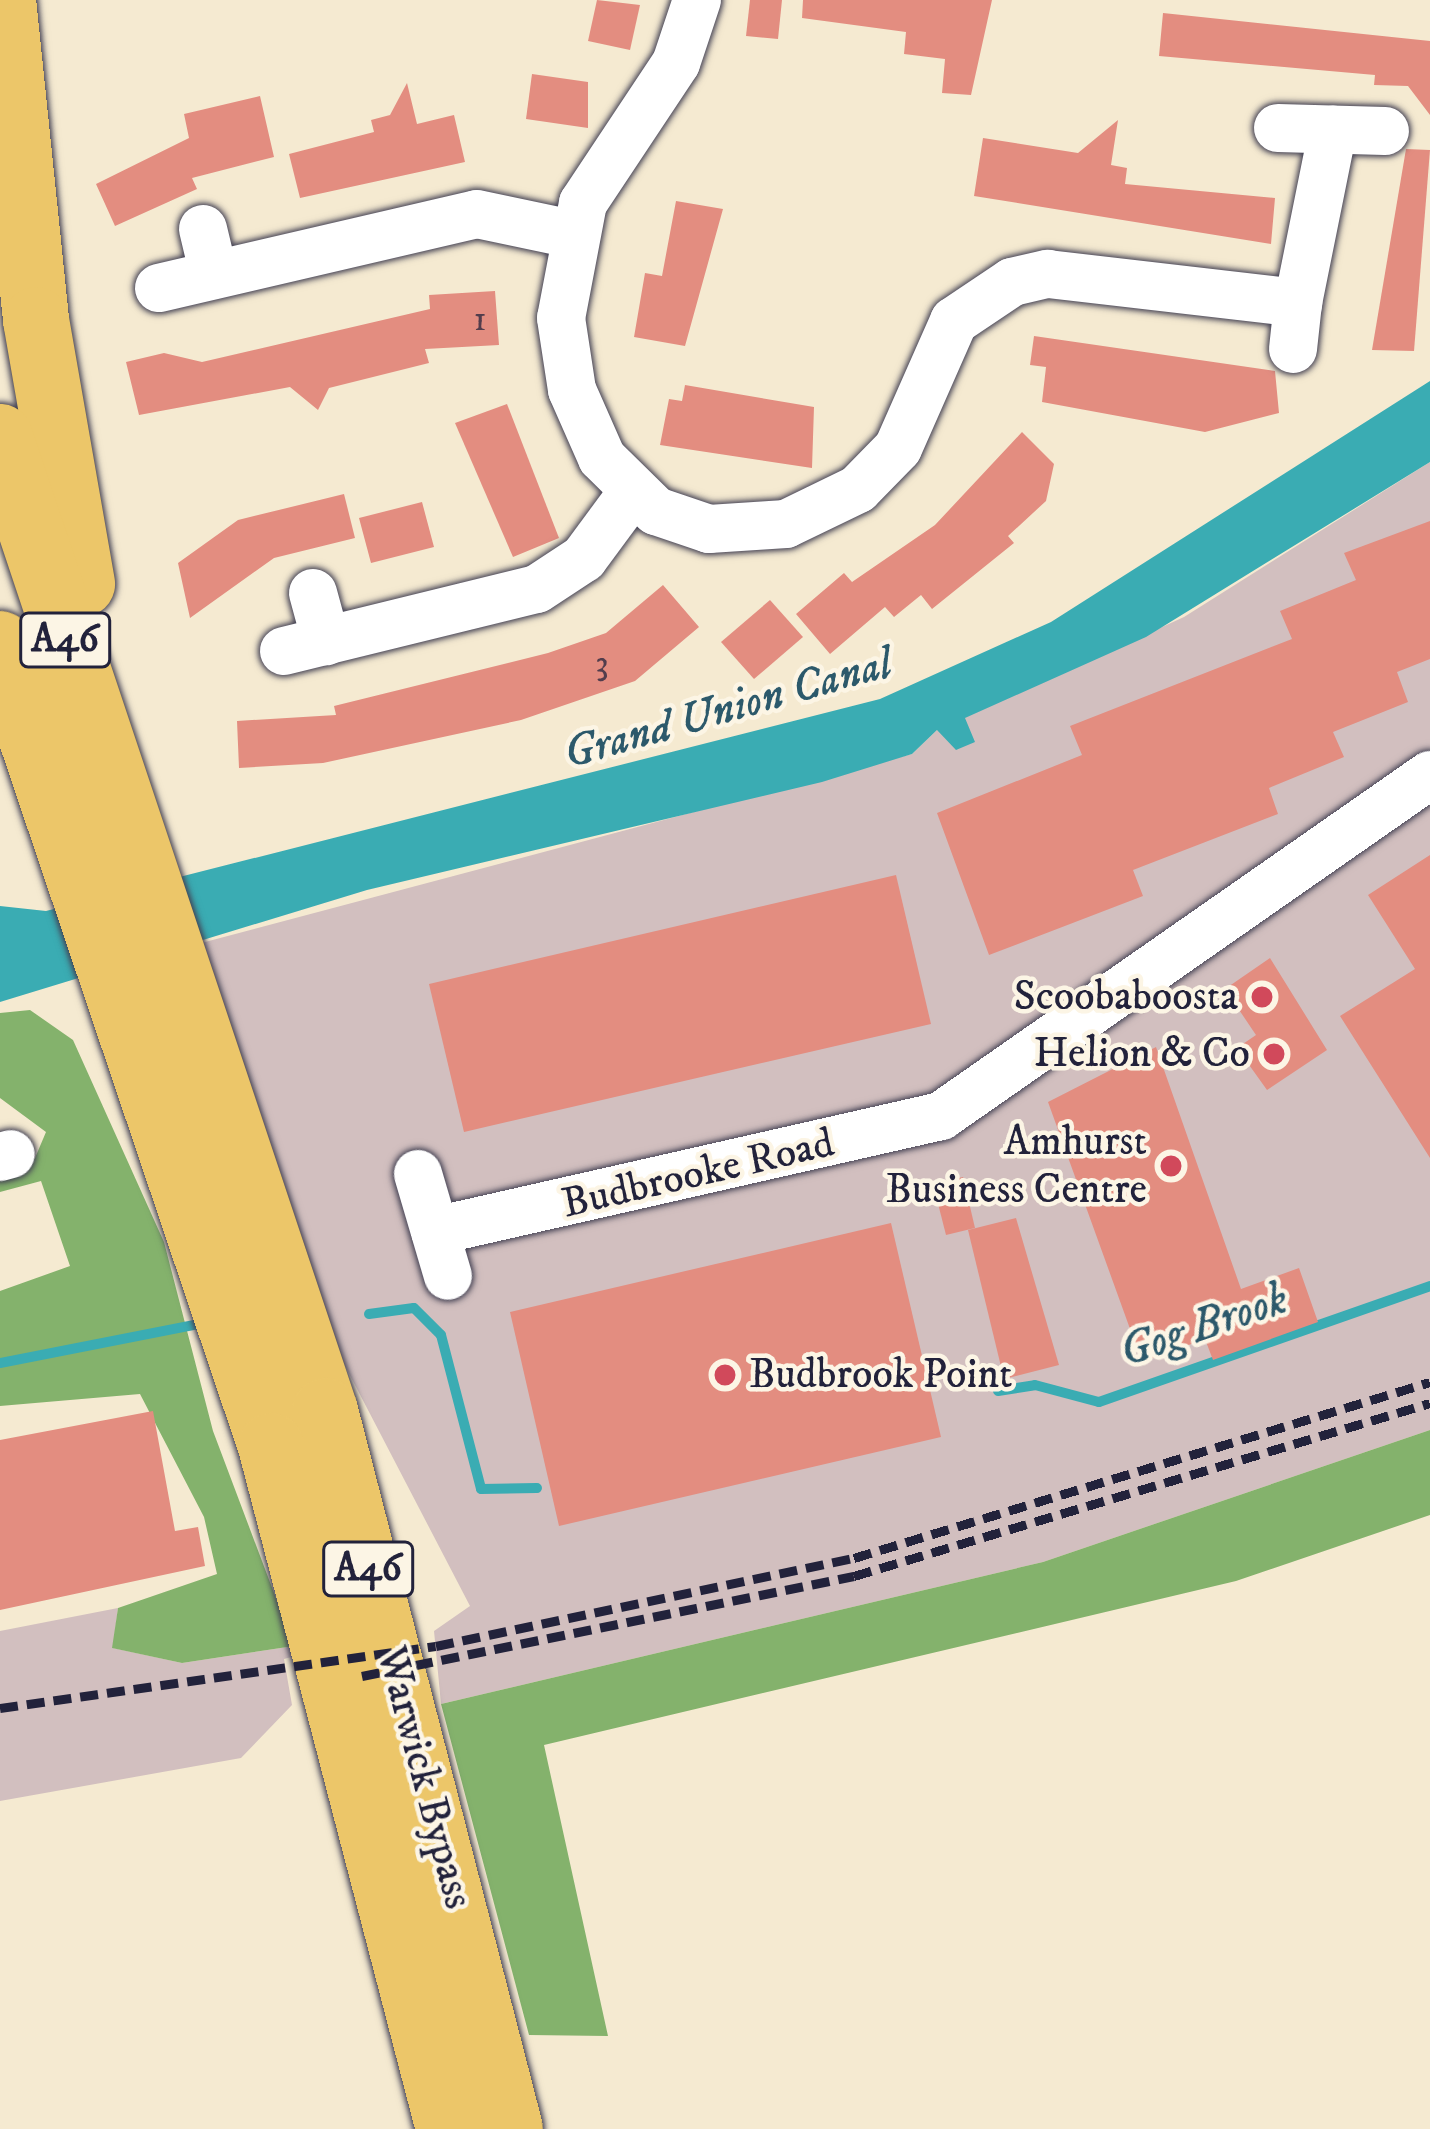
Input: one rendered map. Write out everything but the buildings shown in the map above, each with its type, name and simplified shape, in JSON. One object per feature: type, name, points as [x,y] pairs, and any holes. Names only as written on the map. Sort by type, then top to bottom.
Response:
[{"type":"highway","points":[[3,0],[96,831]]},
{"type":"highway","name":"A46","points":[[0,437],[96,831],[167,1036]]},
{"type":"highway","name":"A46","points":[[0,644],[96,831]]},
{"type":"highway","points":[[0,680],[96,831]]},
{"type":"highway","name":"Warwick Bypass","points":[[167,1036],[449,2129]]},
{"type":"highway","name":"Warwick Bypass","points":[[167,1036],[325,1411],[510,2129]]},
{"type":"street","points":[[697,0],[676,63],[598,174],[572,234],[561,318],[569,377],[590,436],[632,494],[682,522],[739,531],[832,506],[898,448],[954,321],[1029,277],[1295,326],[1333,130]]},
{"type":"street","points":[[1278,128],[1385,131]]},
{"type":"street","points":[[159,288],[208,252],[477,214],[572,234]]},
{"type":"street","points":[[313,593],[305,646],[538,589],[584,558],[632,494]]},
{"type":"street","name":"Budbrooke Road","points":[[418,1174],[441,1254],[941,1116],[1430,776]]},
{"type":"shaded area","points":[[1430,462],[1430,1430],[1043,1562],[441,1704],[434,1631],[470,1606],[304,1287],[190,946],[912,754],[937,730],[1184,617]]},
{"type":"shaded area","points":[[118,1608],[113,1648],[182,1663],[294,1646],[299,1655],[284,1659],[292,1705],[241,1758],[0,1801],[0,1631]]},
{"type":"green space","points":[[30,1010],[73,1040],[164,1242],[213,1431],[294,1646],[182,1663],[112,1648],[118,1608],[217,1574],[204,1517],[140,1394],[0,1406],[0,1291],[70,1266],[41,1181],[0,1192],[0,1167],[35,1158],[46,1132],[0,1098],[0,1013]]},
{"type":"green space","points":[[1430,1430],[1430,1515],[1236,1581],[544,1745],[608,2036],[529,2035],[441,1704],[1043,1562]]},
{"type":"water","points":[[1430,381],[1430,462],[1146,637],[965,718],[975,742],[956,750],[937,730],[912,754],[822,782],[367,890],[0,1002],[0,906],[46,911],[880,699],[1051,622]]},
{"type":"waterway","name":"Gog Brook","points":[[998,1391],[1035,1385],[1099,1402],[1430,1286]]},
{"type":"waterway","name":"Gog Brook","points":[[369,1314],[414,1308],[441,1335],[481,1489],[537,1488]]},
{"type":"waterway","name":"Gog Brook","points":[[0,1363],[198,1324]]},
{"type":"railway","points":[[0,1708],[436,1646],[854,1558],[1430,1382]]},
{"type":"railway","points":[[362,1676],[854,1576],[1430,1403]]},
{"type":"place","name":"Scoobaboosta","points":[[1262,997]]},
{"type":"place","name":"Helion & Co","points":[[1274,1054]]},
{"type":"place","name":"Amhurst Business Centre","points":[[1171,1166]]},
{"type":"place","name":"Budbrook Point","points":[[725,1375]]},
{"type":"water label","name":"Grand Union Canal","points":[[728,710]]}]
